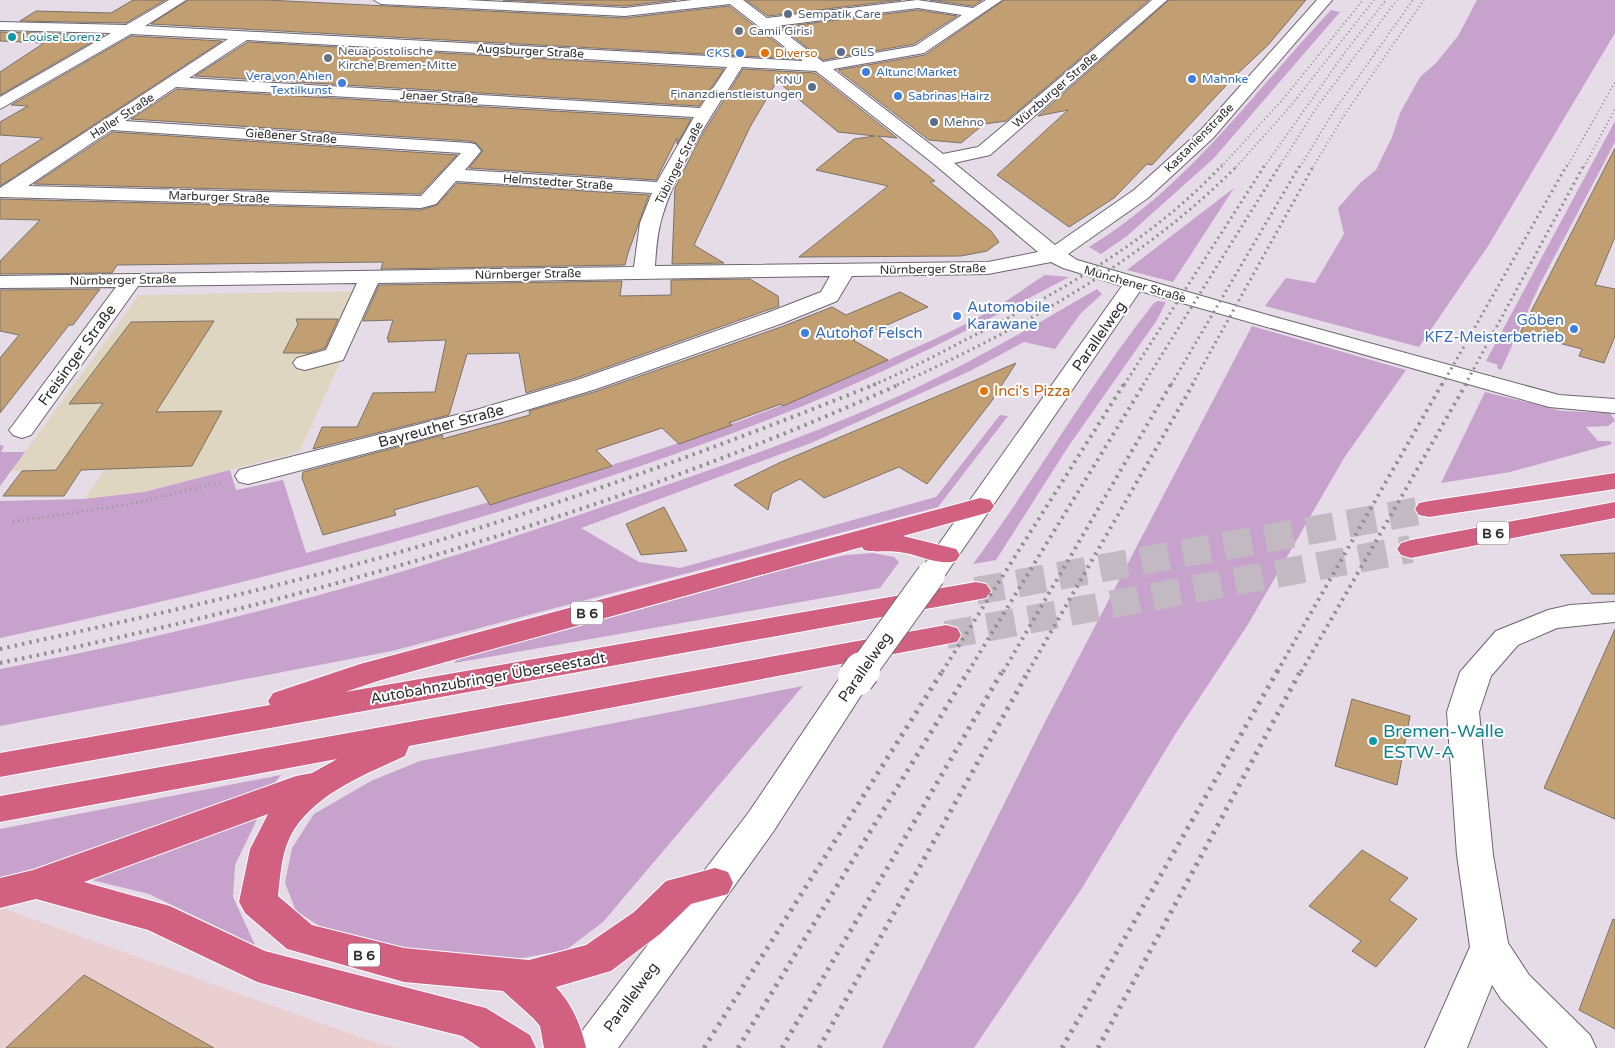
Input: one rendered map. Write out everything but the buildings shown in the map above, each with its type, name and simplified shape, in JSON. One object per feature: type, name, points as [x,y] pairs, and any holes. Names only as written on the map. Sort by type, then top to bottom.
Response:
[{"type":"highway","name":"B 6","points":[[1429,509],[1615,465]]},
{"type":"highway","name":"B 6","points":[[1460,503],[1615,481]]},
{"type":"highway","name":"B 6","points":[[196,731],[371,672],[980,506]]},
{"type":"highway","name":"B 6","points":[[1411,549],[1615,510]]},
{"type":"highway","name":"B 6","points":[[846,544],[899,543],[938,565]]},
{"type":"highway","name":"Autobahnzubringer Überseestadt","points":[[0,766],[976,591]]},
{"type":"highway","name":"B 6","points":[[0,809],[946,635]]},
{"type":"highway","name":"B 6","points":[[0,893],[36,884],[327,778],[427,730]]},
{"type":"highway","name":"B 6","points":[[327,778],[288,810],[270,843],[258,902],[301,938],[404,965],[529,977],[597,958],[647,923],[679,892],[715,883]]},
{"type":"highway","name":"B 6","points":[[36,884],[157,917],[257,965],[357,993],[472,1021],[515,1048]]},
{"type":"highway","points":[[511,975],[544,999],[563,1032],[565,1048]]},
{"type":"street","points":[[0,104],[179,0]]},
{"type":"street","points":[[381,0],[625,12],[728,0]]},
{"type":"street","name":"Münchener Straße","points":[[734,0],[940,160],[1054,255],[1070,264],[1134,284],[1558,402],[1615,406]]},
{"type":"street","name":"Augsburger Straße","points":[[4,28],[129,29],[820,67],[920,50],[995,0]]},
{"type":"street","name":"Würzburger Straße","points":[[940,160],[984,151],[1160,0]]},
{"type":"street","name":"Kastanienstraße","points":[[1054,255],[1142,194],[1207,134],[1325,0]]},
{"type":"street","points":[[764,23],[918,4],[976,12]]},
{"type":"street","name":"Haller Straße","points":[[4,194],[244,35]]},
{"type":"street","name":"Tübinger Straße","points":[[644,273],[652,217],[664,188],[705,113],[738,62]]},
{"type":"street","name":"Jenaer Straße","points":[[174,82],[705,113]]},
{"type":"street","name":"Gießener Straße","points":[[108,125],[469,148],[472,151],[451,175]]},
{"type":"street","name":"Helmstedter Straße","points":[[451,175],[664,188]]},
{"type":"street","name":"Marburger Straße","points":[[4,194],[421,202],[429,200],[451,175]]},
{"type":"street","name":"Nürnberger Straße","points":[[0,282],[988,268],[1054,255]]},
{"type":"street","name":"Bayreuther Straße","points":[[248,476],[476,417],[588,384],[766,321],[829,296],[845,270]]},
{"type":"street","points":[[305,363],[335,355],[371,276]]},
{"type":"street","name":"Freisinger Straße","points":[[22,430],[132,280]]},
{"type":"street","name":"Parallelweg","points":[[594,1048],[761,822],[856,678],[980,506],[1134,284]]},
{"type":"street","points":[[1575,1048],[1515,987],[1489,947],[1475,854],[1463,712],[1476,672],[1507,638],[1548,620],[1615,612]]},
{"type":"street","points":[[1446,1048],[1489,947]]},
{"type":"path","points":[[1001,78],[1005,79]]},
{"type":"path","points":[[12,522],[130,504],[248,476]]},
{"type":"shaded area","points":[[1477,0],[1615,0],[1615,33],[1488,246],[1419,347],[1265,306],[1286,278],[1315,283],[1344,234],[1338,208],[1361,182],[1376,170],[1392,137],[1400,113],[1420,77],[1436,63],[1458,36]]},
{"type":"shaded area","points":[[1331,10],[1340,12],[1214,158],[1127,236],[1101,254],[1089,247],[1125,223],[1189,167]]},
{"type":"shaded area","points":[[1615,121],[1615,142],[1540,284],[1501,370],[1497,368],[1498,365],[1486,361]]},
{"type":"shaded area","points":[[1234,188],[1173,282],[1127,270]]},
{"type":"shaded area","points":[[1045,275],[1069,277],[871,377],[803,406],[705,443],[507,509],[305,566],[0,638],[0,501],[84,499],[144,492],[230,470],[236,490],[283,480],[306,553],[524,492],[667,447],[738,422],[808,395],[947,333],[995,308]]},
{"type":"shaded area","points":[[1097,289],[1102,294],[1081,313],[1055,349],[1024,342],[970,371],[811,443],[581,528],[639,562],[680,568],[936,497],[1000,415],[1008,416],[938,507],[392,651],[0,726],[0,669],[154,637],[306,599],[456,555],[676,482],[816,431],[913,390],[993,348]]},
{"type":"shaded area","points":[[373,291],[299,452],[144,492],[84,499],[105,470],[11,471],[139,295]]},
{"type":"shaded area","points":[[1158,301],[1166,302],[1157,320],[1068,447],[996,560],[973,564],[1107,367],[1154,303]]},
{"type":"shaded area","points":[[1252,326],[1406,370],[1344,458],[1247,626],[1176,733],[1082,888],[974,1048],[882,1048],[1046,720]]},
{"type":"shaded area","points":[[1485,392],[1562,411],[1610,413],[1615,421],[1608,426],[1586,427],[1598,441],[1610,441],[1612,444],[1510,472],[1441,483]]},
{"type":"shaded area","points":[[0,445],[4,446],[1,452],[25,452],[0,486]]},
{"type":"shaded area","points":[[873,553],[894,557],[899,562],[880,588],[454,663],[459,656],[797,566],[846,555]]},
{"type":"shaded area","points":[[803,686],[603,922],[566,950],[511,960],[390,946],[329,932],[296,911],[285,883],[292,848],[314,814],[371,781],[420,761]]},
{"type":"shaded area","points":[[281,775],[273,785],[120,843],[0,879],[0,829]]},
{"type":"shaded area","points":[[259,815],[235,865],[233,897],[255,945],[149,894],[88,879],[198,840]]},
{"type":"shaded area","points":[[5,909],[365,1039],[396,1048],[0,1048],[0,910]]},
{"type":"tunnel","points":[[976,591],[1429,509]]},
{"type":"tunnel","points":[[946,635],[1411,549]]},
{"type":"railway","points":[[1221,167],[1284,98],[1363,0]]},
{"type":"railway","points":[[1237,166],[1289,108],[1374,0]]},
{"type":"railway","points":[[1264,167],[1346,51],[1386,0]]},
{"type":"railway","points":[[1279,167],[1317,107],[1397,0]]},
{"type":"railway","points":[[1300,167],[1334,111],[1413,0]]},
{"type":"railway","points":[[1313,167],[1345,114],[1424,0]]},
{"type":"railway","points":[[1567,167],[1615,82]]},
{"type":"railway","points":[[1584,167],[1615,109]]},
{"type":"railway","points":[[873,385],[999,323],[1068,285],[1165,218],[1222,165]]},
{"type":"railway","points":[[1124,385],[1265,165]]},
{"type":"railway","points":[[1143,385],[1280,165]]},
{"type":"railway","points":[[1171,385],[1300,165]]},
{"type":"railway","points":[[1192,385],[1314,165]]},
{"type":"railway","points":[[1442,385],[1567,165]]},
{"type":"railway","points":[[1465,385],[1584,165]]},
{"type":"railway","points":[[897,385],[989,341],[1078,290],[1162,232],[1201,200],[1237,166]]},
{"type":"railway","points":[[0,649],[289,582],[460,534],[670,463],[876,384]]},
{"type":"railway","points":[[0,663],[230,611],[458,548],[682,473],[792,430],[900,384]]},
{"type":"railway","points":[[942,672],[1124,384]]},
{"type":"railway","points":[[968,672],[1144,384]]},
{"type":"railway","points":[[1003,672],[1171,384]]},
{"type":"railway","points":[[1028,672],[1193,384]]},
{"type":"railway","points":[[1277,672],[1442,384]]},
{"type":"railway","points":[[1301,672],[1466,384]]},
{"type":"railway","points":[[704,1048],[943,670]]},
{"type":"railway","points":[[738,1048],[969,670]]},
{"type":"railway","points":[[782,1048],[1003,670]]},
{"type":"railway","points":[[819,1048],[1029,670]]},
{"type":"railway","points":[[1062,1048],[1278,670]]},
{"type":"railway","points":[[1098,1048],[1301,670]]},
{"type":"place","name":"Sempatik Care","points":[[788,14]]},
{"type":"place","name":"Camii Girisi","points":[[739,31]]},
{"type":"place","name":"Louise Lorenz","points":[[12,37]]},
{"type":"place","name":"GLS","points":[[841,52]]},
{"type":"place","name":"CKS","points":[[740,53]]},
{"type":"place","name":"Diverso","points":[[765,53]]},
{"type":"place","name":"Neuapostolische Kirche Bremen-Mitte","points":[[328,58]]},
{"type":"place","name":"Altunc Market","points":[[866,72]]},
{"type":"place","name":"Mahnke","points":[[1192,79]]},
{"type":"place","name":"Vera von Ahlen Textilkunst","points":[[342,83]]},
{"type":"place","name":"KNU Finanzdienstleistungen","points":[[812,87]]},
{"type":"place","name":"Sabrinas Hairz","points":[[898,96]]},
{"type":"place","name":"Mehno","points":[[934,122]]},
{"type":"place","name":"Automobile Karawane","points":[[957,316]]},
{"type":"place","name":"Göben KFZ-Meisterbetrieb","points":[[1574,329]]},
{"type":"place","name":"Autohof Felsch","points":[[805,333]]},
{"type":"place","name":"Inci's Pizza","points":[[984,391]]},
{"type":"place","name":"Bremen-Walle ESTW-A","points":[[1373,741]]}]
